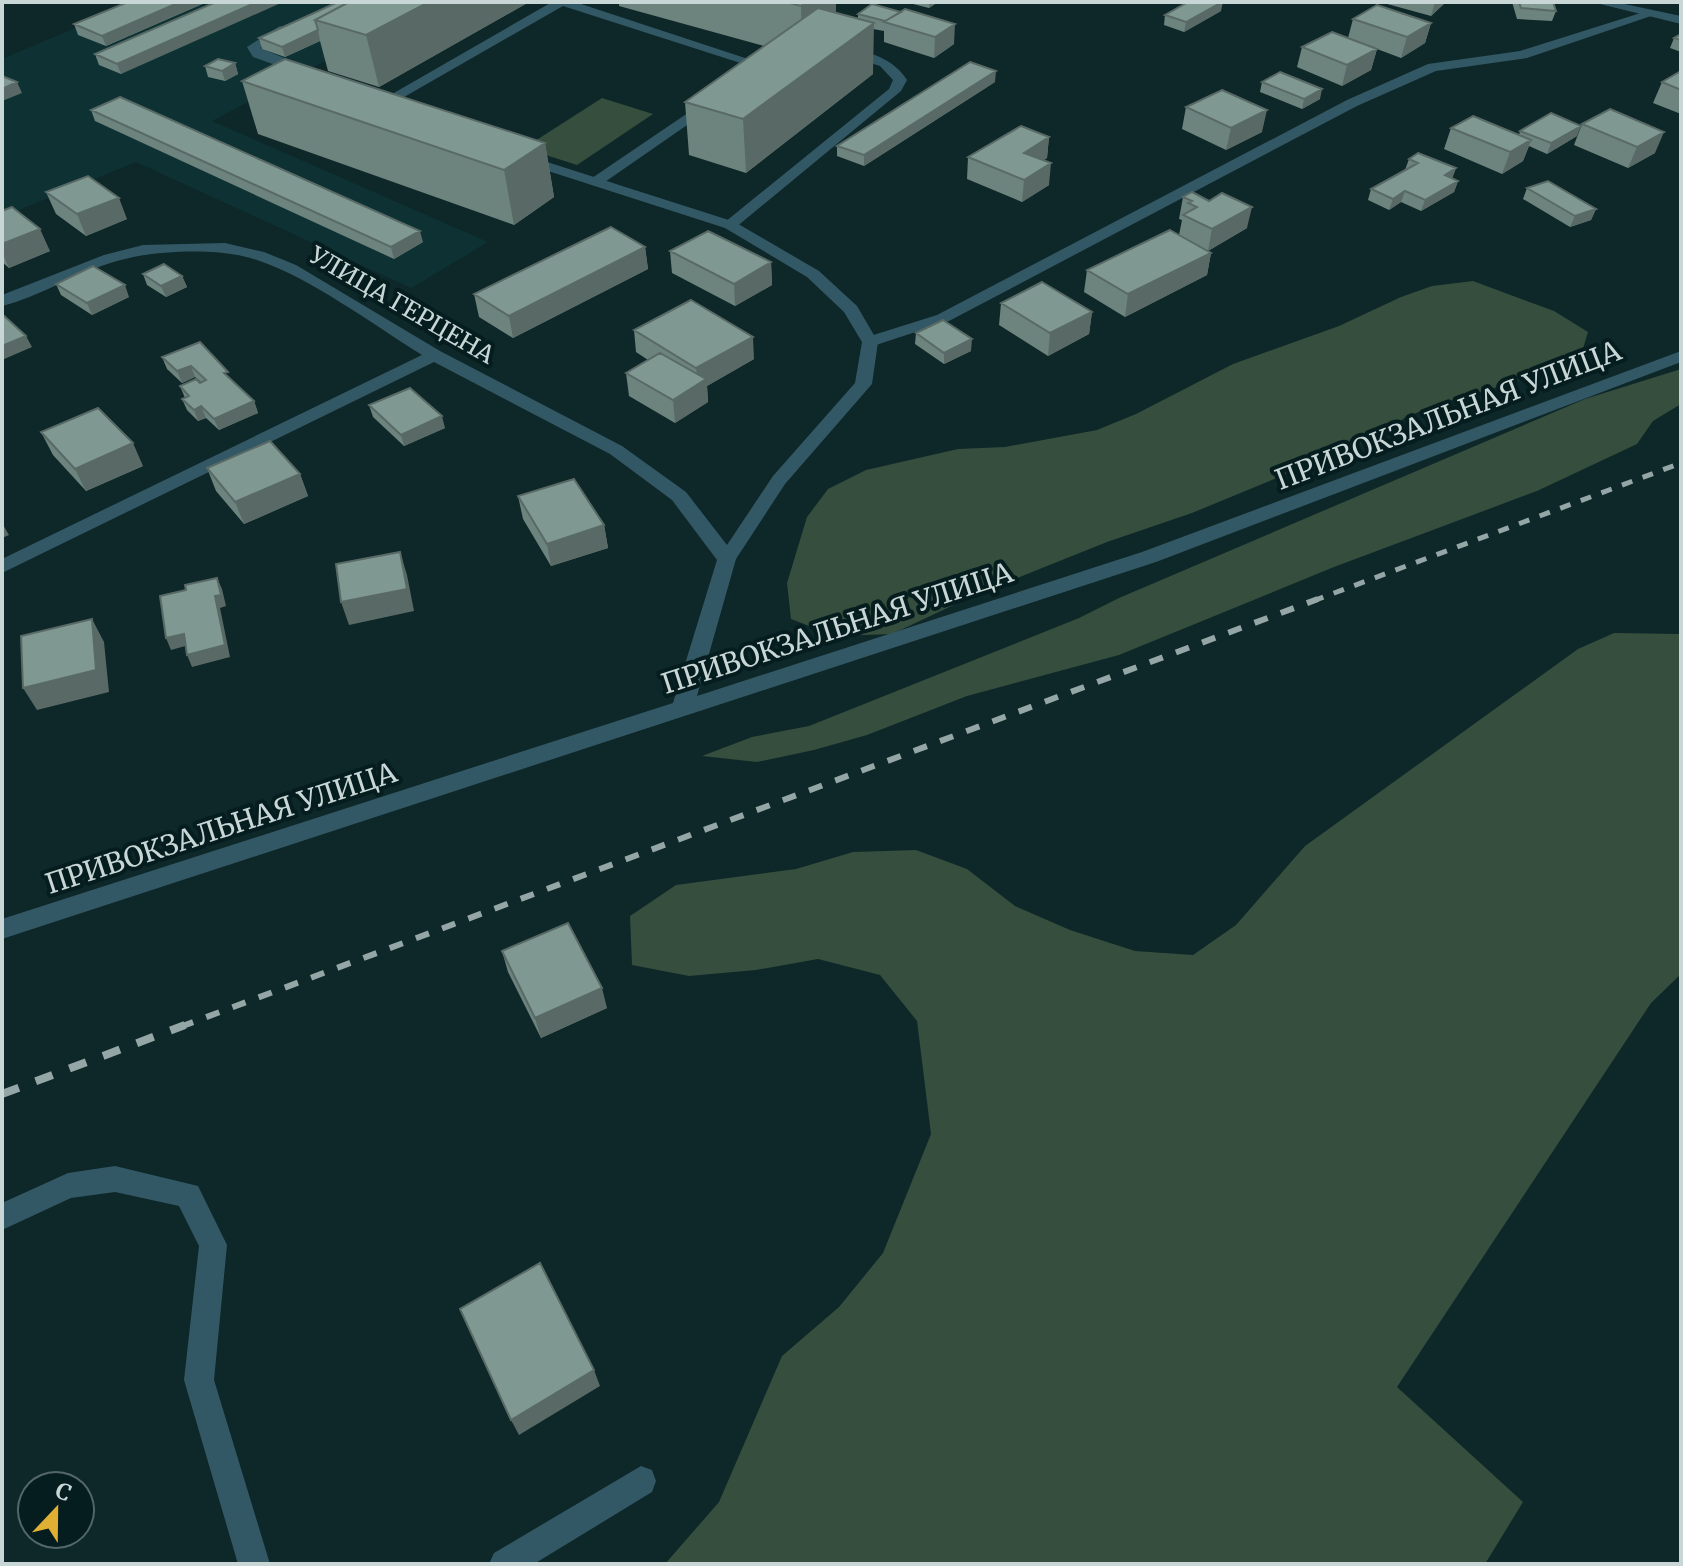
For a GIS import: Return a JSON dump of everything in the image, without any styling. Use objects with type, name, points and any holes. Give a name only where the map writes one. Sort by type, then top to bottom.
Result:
[{"type":"street","points":[[397,120],[361,109],[561,2],[765,67],[753,75]]},
{"type":"street","points":[[1598,2],[1681,20]]},
{"type":"street","points":[[870,342],[943,318],[1352,103],[1433,67],[1522,55],[1651,14]]},
{"type":"street","points":[[292,25],[253,47],[258,54],[296,68],[298,74],[287,86],[301,91]]},
{"type":"street","points":[[730,225],[894,91],[900,80],[896,71],[881,62],[842,50]]},
{"type":"street","points":[[597,181],[716,100]]},
{"type":"street","points":[[500,151],[730,225],[813,274],[851,309],[870,342],[863,384],[779,480],[727,559],[683,706]]},
{"type":"street","name":"УЛИЦА ГЕРЦЕНА","points":[[2,301],[109,258],[143,250],[225,248],[259,255],[290,268],[434,355],[616,450],[679,496],[727,559]]},
{"type":"street","points":[[2,567],[434,355]]},
{"type":"street","name":"ПРИВОКЗАЛЬНАЯ УЛИЦА","points":[[2,929],[1149,557],[1681,356]]},
{"type":"street","points":[[2,1217],[68,1186],[115,1179],[188,1195],[213,1245],[199,1380],[254,1564]]},
{"type":"street","points":[[505,1564],[641,1481]]},
{"type":"shaded area","points":[[137,2],[436,2],[212,121],[488,242],[411,288],[136,162],[2,217],[2,59]]},
{"type":"green space","points":[[602,98],[653,114],[577,165],[524,148]]},
{"type":"green space","points":[[1473,281],[1554,311],[1588,332],[1581,355],[1518,381],[1406,417],[1378,436],[1192,513],[1107,542],[977,594],[892,634],[835,636],[791,619],[787,583],[807,517],[828,489],[866,470],[958,449],[1005,447],[1097,430],[1136,414],[1233,364],[1339,326],[1401,297],[1432,286]]},
{"type":"green space","points":[[1681,369],[1681,404],[1653,421],[1637,444],[1537,491],[1334,567],[1119,655],[967,696],[867,735],[757,762],[702,756],[752,737],[809,726],[1079,618],[1119,598],[1585,399]]},
{"type":"green space","points":[[1614,633],[1681,634],[1681,974],[1651,1003],[1397,1387],[1523,1502],[1485,1564],[665,1564],[719,1502],[782,1356],[839,1307],[883,1253],[931,1134],[917,1021],[880,975],[818,959],[756,970],[689,976],[632,965],[630,916],[676,885],[796,869],[853,852],[916,850],[967,869],[1015,906],[1070,930],[1135,951],[1193,955],[1236,925],[1305,846],[1578,649]]},
{"type":"building","points":[[128,2],[180,2],[102,36],[74,24]]},
{"type":"building","points":[[216,2],[257,2],[117,64],[95,54]]},
{"type":"building","points":[[338,2],[349,2],[315,20],[318,30],[282,47],[259,38]]},
{"type":"building","points":[[349,2],[429,2],[366,35],[315,20]]},
{"type":"building","points":[[1188,2],[1222,2],[1186,22],[1165,15]]},
{"type":"building","points":[[1519,2],[1553,2],[1556,11],[1521,8]]},
{"type":"building","points":[[872,4],[901,12],[885,21],[858,14]]},
{"type":"building","points":[[1377,5],[1431,23],[1407,37],[1353,19]]},
{"type":"building","points":[[818,8],[874,23],[743,119],[685,102]]},
{"type":"building","points":[[905,9],[955,24],[935,37],[884,22]]},
{"type":"building","points":[[1332,32],[1377,49],[1347,65],[1302,47]]},
{"type":"building","points":[[218,59],[235,63],[222,71],[205,66]]},
{"type":"building","points":[[285,59],[545,143],[504,170],[242,81]]},
{"type":"building","points":[[970,62],[996,71],[864,155],[837,146]]},
{"type":"building","points":[[1681,71],[1681,90],[1662,82]]},
{"type":"building","points":[[1280,72],[1322,89],[1304,99],[1262,82]]},
{"type":"building","points":[[2,76],[17,82],[2,89]]},
{"type":"building","points":[[1222,90],[1267,110],[1231,128],[1186,107]]},
{"type":"building","points":[[120,97],[420,231],[391,247],[91,110]]},
{"type":"building","points":[[1610,109],[1664,132],[1637,147],[1582,124]]},
{"type":"building","points":[[1551,113],[1581,126],[1551,143],[1520,131]]},
{"type":"building","points":[[1473,116],[1531,140],[1510,152],[1451,128]]},
{"type":"building","points":[[1021,126],[1049,137],[1024,153],[1051,163],[1024,180],[968,157]]},
{"type":"building","points":[[1418,153],[1456,168],[1445,175],[1458,181],[1425,200],[1405,191],[1393,199],[1371,189],[1418,163],[1409,159]]},
{"type":"building","points":[[88,176],[119,198],[77,214],[46,192]]},
{"type":"building","points":[[1548,181],[1596,209],[1575,216],[1527,188]]},
{"type":"building","points":[[1192,192],[1209,201],[1222,193],[1252,207],[1212,229],[1183,215],[1197,207],[1183,197]]},
{"type":"building","points":[[12,207],[40,229],[2,244],[2,211]]},
{"type":"building","points":[[611,227],[645,247],[509,316],[474,294]]},
{"type":"building","points":[[1170,230],[1211,253],[1128,294],[1087,270]]},
{"type":"building","points":[[708,231],[771,262],[734,284],[670,251]]},
{"type":"building","points":[[164,264],[182,276],[161,286],[143,274]]},
{"type":"building","points":[[93,266],[125,285],[87,303],[56,284]]},
{"type":"building","points":[[1042,282],[1092,312],[1050,333],[1001,303]]},
{"type":"building","points":[[691,300],[753,337],[696,368],[634,330]]},
{"type":"building","points":[[2,314],[26,336],[2,346]]},
{"type":"building","points":[[943,320],[972,339],[944,353],[916,333]]},
{"type":"building","points":[[200,342],[228,372],[224,373],[254,401],[214,419],[201,406],[194,410],[182,399],[189,396],[180,386],[196,379],[200,383],[206,380],[191,366],[177,371],[162,357]]},
{"type":"building","points":[[660,353],[706,379],[673,400],[626,373]]},
{"type":"building","points":[[410,388],[442,416],[401,435],[369,405]]},
{"type":"building","points":[[98,408],[133,443],[75,469],[41,432]]},
{"type":"building","points":[[270,441],[300,474],[235,502],[207,468]]},
{"type":"building","points":[[574,479],[604,525],[547,544],[518,496]]},
{"type":"building","points":[[400,552],[407,589],[341,602],[336,564]]},
{"type":"building","points":[[217,578],[221,595],[215,596],[225,645],[187,655],[184,634],[166,638],[160,596],[186,590],[185,585]]},
{"type":"building","points":[[92,619],[96,670],[23,688],[21,636]]},
{"type":"building","points":[[568,923],[602,988],[535,1018],[502,951]]},
{"type":"building","points":[[540,1263],[594,1370],[511,1420],[460,1309]]},
{"type":"railway","points":[[1313,601],[1681,463]]},
{"type":"railway","points":[[180,1027],[1318,599]]},
{"type":"railway","points":[[2,1094],[185,1025]]}]
